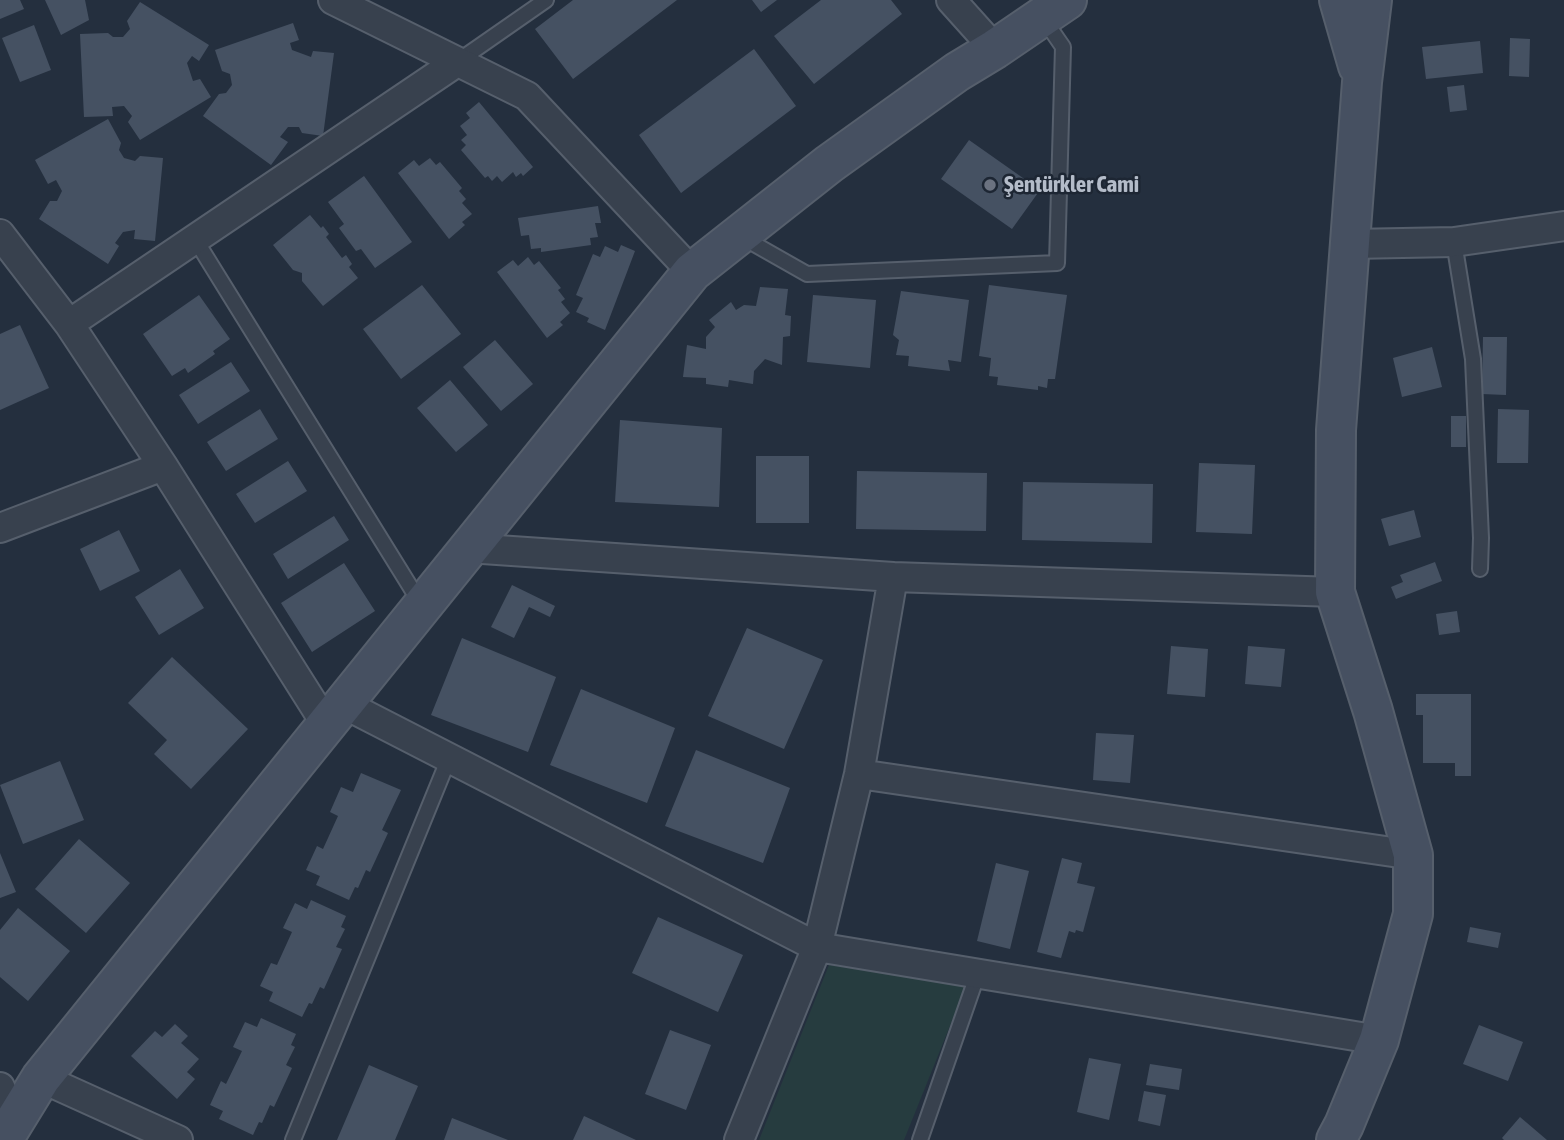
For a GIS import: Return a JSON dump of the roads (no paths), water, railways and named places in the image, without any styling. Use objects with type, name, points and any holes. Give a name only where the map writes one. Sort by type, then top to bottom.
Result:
[{"type":"street","points":[[333,0],[527,96],[692,272]]},
{"type":"street","points":[[951,0],[995,49]]},
{"type":"street","points":[[1339,0],[1362,82]]},
{"type":"street","points":[[1336,1140],[1345,1125],[1379,1040],[1413,914],[1412,855],[1373,711],[1335,592],[1336,430],[1362,82],[1372,0]]},
{"type":"street","points":[[1362,82],[1394,0]]},
{"type":"street","points":[[6,1116],[41,1078],[692,272],[829,164],[957,72],[1055,8]]},
{"type":"street","points":[[69,324],[457,61]]},
{"type":"street","points":[[1351,244],[1454,242],[1564,226]]},
{"type":"street","points":[[0,234],[69,324],[163,466],[334,713],[449,758],[817,947],[1379,1040]]},
{"type":"street","points":[[0,528],[163,466]]},
{"type":"street","points":[[468,548],[892,577],[1335,592]]},
{"type":"street","points":[[739,1140],[817,947],[859,774],[892,577]]},
{"type":"street","points":[[859,774],[1412,855]]},
{"type":"street","points":[[41,1078],[178,1140]]},
{"type":"lane","points":[[457,61],[546,0]]},
{"type":"lane","points":[[738,236],[807,274],[1057,262],[1063,47],[1055,8]]},
{"type":"lane","points":[[194,239],[422,605]]},
{"type":"lane","points":[[1454,242],[1473,359],[1480,569]]},
{"type":"lane","points":[[293,1140],[449,758]]},
{"type":"lane","points":[[920,1140],[978,973]]},
{"type":"place","name":"Şentürkler Cami","points":[[990,185]]}]
